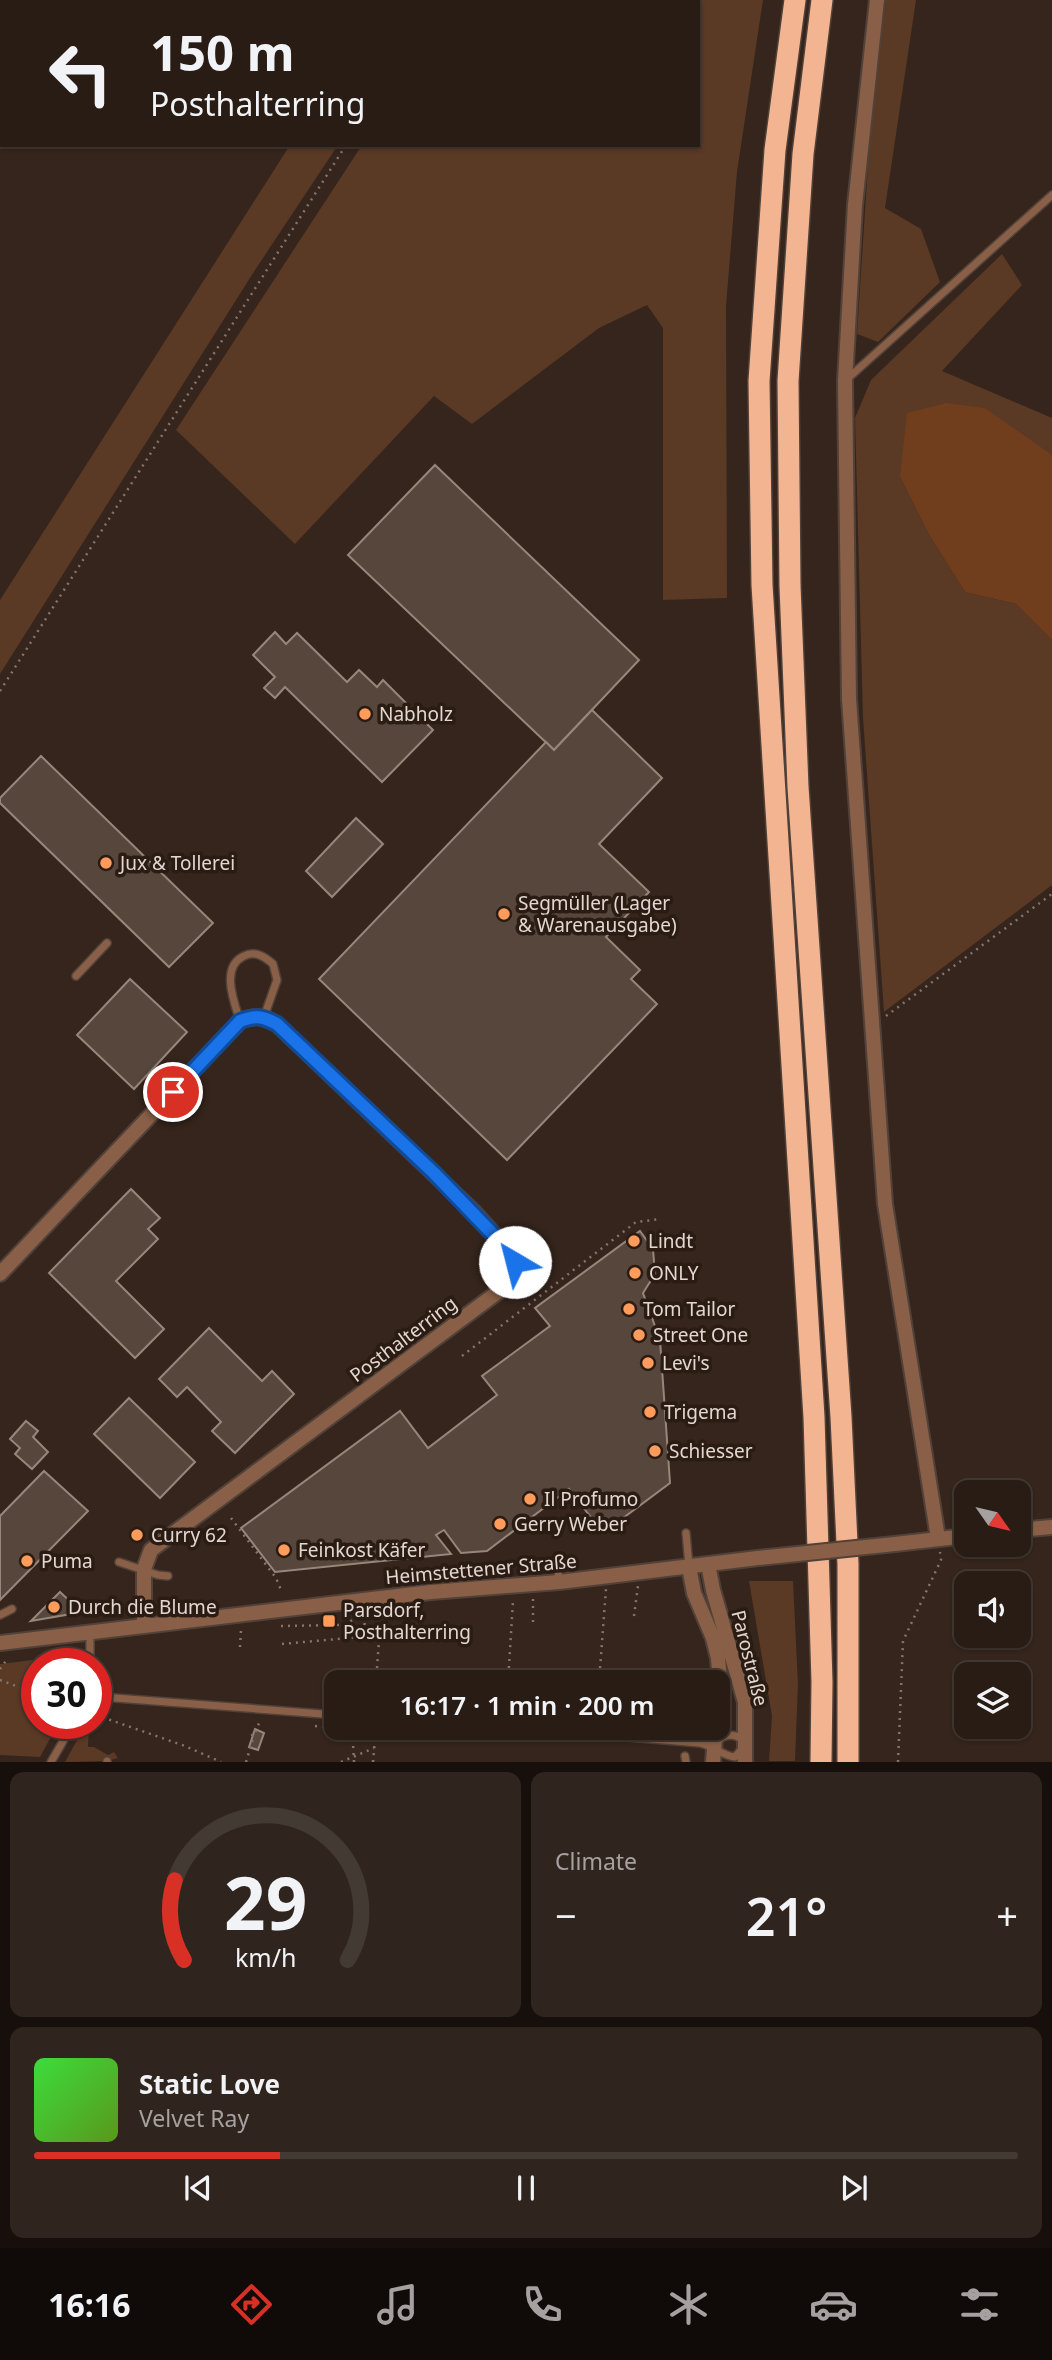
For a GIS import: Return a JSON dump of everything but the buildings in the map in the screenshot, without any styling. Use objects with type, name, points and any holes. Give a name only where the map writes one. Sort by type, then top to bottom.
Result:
[{"type":"highway","points":[[795,0],[775,150],[759,381],[763,598],[814,1417],[822,1682],[821,1762]]},
{"type":"highway","points":[[822,0],[803,154],[788,381],[790,586],[798,787],[823,1131],[848,1564],[848,1762]]},
{"type":"street","points":[[877,0],[855,205],[845,381],[849,699],[885,1203],[938,1538]]},
{"type":"street","points":[[0,1274],[240,1021],[254,1015],[264,1017]]},
{"type":"street","name":"Posthalterring","points":[[144,1569],[151,1550],[371,1380],[498,1292],[516,1274],[515,1262],[510,1252],[435,1174],[277,1024],[264,1017]]},
{"type":"street","points":[[1031,1529],[1052,1527]]},
{"type":"street","name":"Heimstettener Straße","points":[[0,1643],[431,1592],[559,1582],[954,1537]]},
{"type":"street","name":"Parostraße","points":[[708,1564],[713,1591],[745,1702],[745,1762]]},
{"type":"street","name":"Parostraße","points":[[689,1567],[694,1593],[713,1638],[719,1670]]},
{"type":"street","points":[[144,1569],[144,1625]]},
{"type":"street","points":[[710,1740],[707,1745],[713,1762]]},
{"type":"lane","points":[[845,381],[1052,195]]},
{"type":"lane","points":[[76,975],[107,943]]},
{"type":"lane","points":[[240,1021],[231,993],[230,971],[236,960],[247,954],[259,954],[273,964],[277,980],[264,1017]]},
{"type":"lane","points":[[686,1533],[689,1567]]},
{"type":"lane","points":[[557,1560],[559,1582]]},
{"type":"lane","points":[[119,1562],[168,1576]]},
{"type":"lane","points":[[0,1615],[12,1609]]},
{"type":"lane","points":[[89,1632],[90,1648]]},
{"type":"lane","points":[[112,1698],[324,1714]]},
{"type":"lane","points":[[666,1740],[707,1745],[735,1757],[746,1744],[739,1737],[731,1735],[707,1745]]},
{"type":"lane","points":[[51,1762],[64,1739]]},
{"type":"path","points":[[0,691],[345,147]]},
{"type":"path","points":[[872,1027],[1052,894]]},
{"type":"path","points":[[462,1356],[636,1222],[661,1219]]},
{"type":"path","points":[[231,1518],[276,1578],[281,1590]]},
{"type":"path","points":[[898,1762],[903,1641],[941,1560],[938,1538]]},
{"type":"path","points":[[634,1616],[638,1586]]},
{"type":"path","points":[[599,1670],[606,1589]]},
{"type":"path","points":[[533,1596],[533,1625]]},
{"type":"path","points":[[509,1670],[513,1598]]},
{"type":"path","points":[[377,1670],[381,1612]]},
{"type":"path","points":[[364,1634],[365,1616]]},
{"type":"path","points":[[240,1647],[241,1630]]},
{"type":"path","points":[[282,1644],[359,1637],[364,1634],[379,1635]]},
{"type":"path","points":[[0,1669],[9,1656]]},
{"type":"path","points":[[0,1680],[21,1688]]},
{"type":"path","points":[[112,1721],[185,1746],[221,1762]]},
{"type":"path","points":[[248,1762],[254,1737],[252,1735],[260,1721]]},
{"type":"path","points":[[354,1740],[354,1759]]},
{"type":"path","points":[[373,1762],[375,1740]]},
{"type":"path","points":[[341,1762],[354,1759],[374,1748]]},
{"type":"shaded area","points":[[700,0],[763,0],[737,172],[726,306],[727,598],[663,600],[663,328],[647,305],[599,328],[472,424],[434,396],[295,544],[176,430],[361,147],[700,147]]},
{"type":"shaded area","points":[[886,0],[916,0],[885,208],[921,229],[940,282],[878,342],[857,334],[872,103]]},
{"type":"shaded area","points":[[289,147],[337,147],[257,267],[0,674],[0,600]]},
{"type":"shaded area","points":[[1002,254],[1022,285],[942,371],[1052,418],[1052,455],[1049,453],[900,477],[929,535],[965,592],[1016,604],[1052,640],[1052,885],[884,1012],[863,718],[855,418],[871,380]]},
{"type":"shaded area","points":[[946,403],[985,408],[1052,455],[1052,640],[1016,604],[965,592],[929,535],[900,477],[907,413]]},
{"type":"shaded area","points":[[749,1581],[793,1581],[798,1684],[795,1761],[769,1761],[772,1716]]},
{"type":"shaded area","points":[[21,1661],[21,1739],[50,1739],[40,1757],[0,1755],[0,1664]]},
{"type":"shaded area","points":[[78,1739],[88,1739],[88,1747],[94,1747],[108,1755],[114,1752],[118,1758],[107,1761],[65,1762]]},
{"type":"place","name":"Nabholz","points":[[365,714]]},
{"type":"place","name":"Jux & Tollerei","points":[[106,863]]},
{"type":"place","name":"Segmüller (Lager & Warenausgabe)","points":[[504,914]]},
{"type":"place","name":"Lindt","points":[[634,1241]]},
{"type":"place","name":"ONLY","points":[[635,1273]]},
{"type":"place","name":"Tom Tailor","points":[[629,1309]]},
{"type":"place","name":"Street One","points":[[639,1335]]},
{"type":"place","name":"Levi's","points":[[648,1363]]},
{"type":"place","name":"Trigema","points":[[650,1412]]},
{"type":"place","name":"Schiesser","points":[[655,1451]]},
{"type":"place","name":"Il Profumo","points":[[530,1499]]},
{"type":"place","name":"Gerry Weber","points":[[500,1524]]},
{"type":"place","name":"Curry 62","points":[[137,1535]]},
{"type":"place","name":"Feinkost Käfer","points":[[284,1550]]},
{"type":"place","name":"Puma","points":[[27,1561]]},
{"type":"place","name":"Durch die Blume","points":[[54,1607]]},
{"type":"place","name":"Parsdorf, Posthalterring","points":[[329,1621]]},
{"type":"route","points":[[173,1092],[240,1021],[254,1015],[264,1017],[277,1024],[474,1212],[510,1252],[515,1262]]}]
